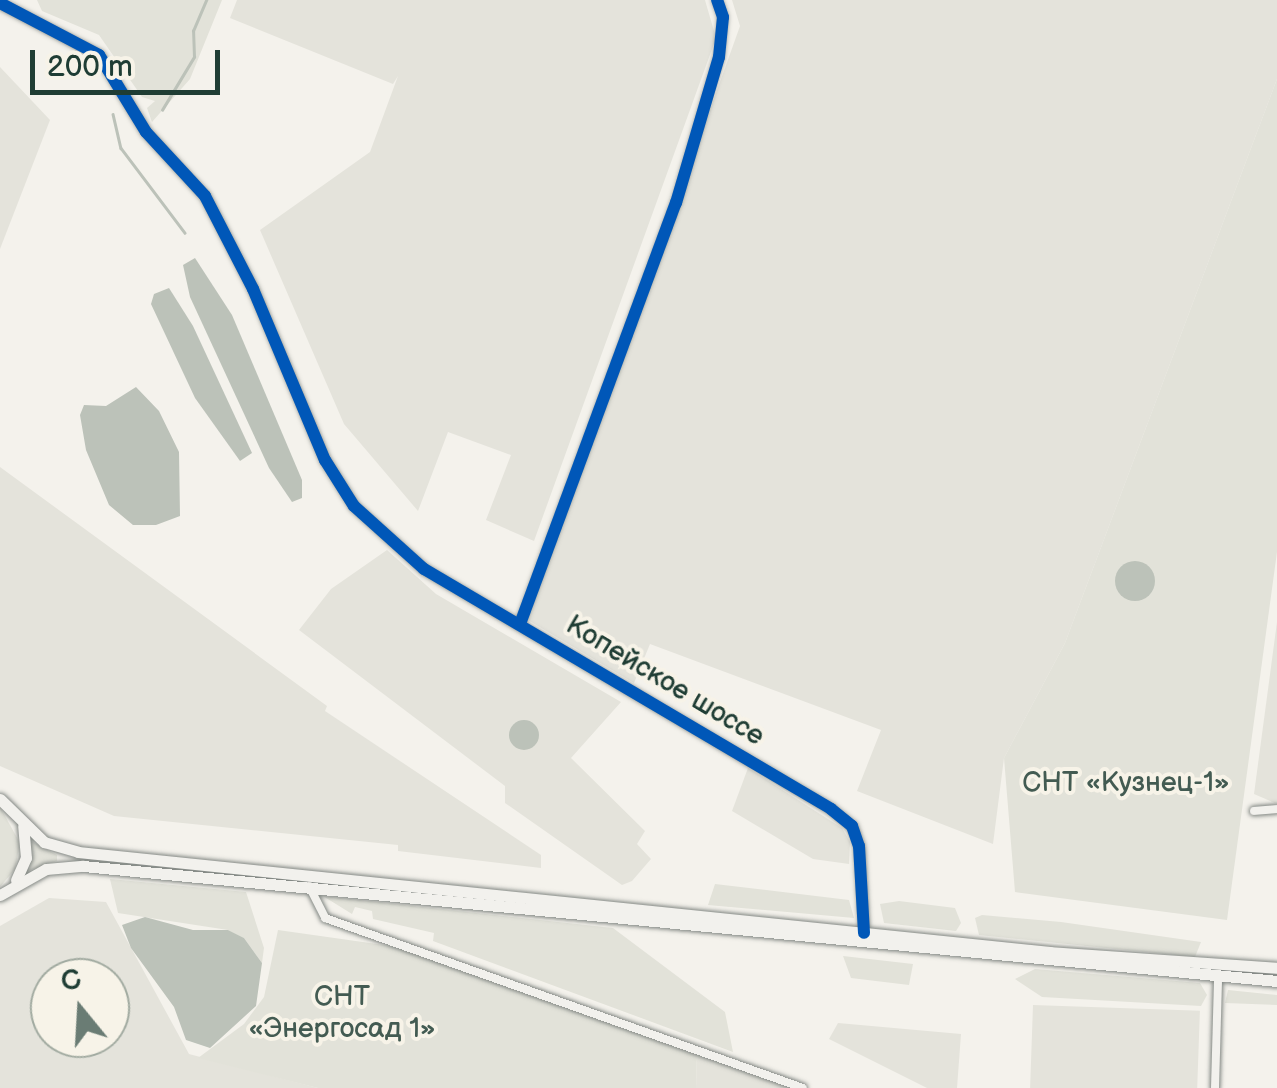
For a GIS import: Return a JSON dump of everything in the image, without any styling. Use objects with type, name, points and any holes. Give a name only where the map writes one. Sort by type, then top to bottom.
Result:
[{"type":"main road","points":[[0,799],[22,824],[52,847],[78,852],[864,939]]},
{"type":"main road","points":[[5,891],[26,858],[22,824]]},
{"type":"main road","points":[[5,891],[46,869],[72,866],[1219,971],[1277,981]]},
{"type":"main road","points":[[1219,971],[1277,968]]},
{"type":"street","points":[[520,624],[676,203],[719,58],[723,16],[717,0]]},
{"type":"street","name":"Копейское шоссе","points":[[0,2],[84,42],[114,73],[164,152],[222,227],[324,460],[354,506],[424,568],[852,826],[863,876],[864,939]]},
{"type":"street","points":[[1254,811],[1277,808]]},
{"type":"street","points":[[308,886],[325,918],[804,1088]]},
{"type":"street","points":[[1215,1088],[1219,971]]},
{"type":"shaded area","points":[[237,0],[705,0],[716,38],[534,541],[486,520],[511,455],[448,432],[418,511],[344,424],[260,230],[370,152],[398,76],[393,84],[230,18]]},
{"type":"shaded area","points":[[732,0],[1277,0],[1277,79],[1065,643],[1004,758],[993,844],[857,791],[881,730],[650,644],[634,683],[528,620],[740,26]]},
{"type":"shaded area","points":[[0,67],[50,120],[0,249]]},
{"type":"shaded area","points":[[195,258],[232,315],[302,480],[302,498],[292,502],[269,468],[190,297],[183,265]]},
{"type":"shaded area","points":[[169,288],[193,326],[252,453],[240,461],[195,398],[151,304],[154,294]]},
{"type":"shaded area","points":[[136,387],[159,411],[179,452],[180,516],[156,525],[133,525],[109,505],[86,450],[80,415],[84,405],[106,406]]},
{"type":"shaded area","points":[[0,467],[327,706],[325,711],[541,855],[541,868],[398,851],[398,845],[114,816],[0,766]]},
{"type":"shaded area","points":[[387,550],[436,594],[621,702],[571,758],[645,831],[637,844],[651,859],[632,881],[622,885],[505,803],[505,786],[299,630],[331,589]]},
{"type":"shaded area","points":[[1135,561],[1149,567],[1155,581],[1149,595],[1135,601],[1121,595],[1115,581],[1121,567]]},
{"type":"shaded area","points":[[1277,622],[1277,804],[1254,794]]},
{"type":"shaded area","points":[[524,720],[535,724],[539,735],[535,746],[524,750],[513,746],[509,735],[513,724]]},
{"type":"shaded area","points":[[748,768],[842,828],[850,842],[849,864],[813,859],[732,811]]},
{"type":"shaded area","points":[[49,898],[106,902],[189,1054],[318,1088],[0,1088],[0,926]]},
{"type":"shaded area","points":[[145,917],[193,930],[228,930],[244,938],[262,963],[256,1006],[210,1048],[186,1040],[174,1007],[131,948],[122,925]]},
{"type":"shaded area","points":[[1033,1005],[1200,1011],[1197,1088],[1030,1088]]},
{"type":"shaded area","points":[[838,1023],[961,1034],[957,1088],[927,1088],[829,1039]]},
{"type":"shaded area","points":[[697,1052],[795,1088],[696,1088]]},
{"type":"green space","points":[[37,0],[222,0],[190,79],[152,122],[147,108],[155,101],[142,97],[99,35],[42,11]]},
{"type":"green space","name":"СНТ «Кузнец-1»","points":[[1277,79],[1277,552],[1227,920],[1015,892],[1004,758],[1065,643]]},
{"type":"green space","points":[[0,807],[20,843],[15,869],[0,887]]},
{"type":"green space","points":[[29,840],[57,855],[57,861],[25,872]]},
{"type":"green space","points":[[110,879],[246,892],[264,948],[262,963],[244,938],[228,930],[118,913]]},
{"type":"green space","points":[[715,884],[849,900],[854,918],[708,905]]},
{"type":"green space","points":[[323,896],[613,928],[725,1012],[733,1052],[433,941],[434,933],[373,919],[372,911],[355,907],[352,914]]},
{"type":"green space","points":[[899,901],[955,908],[961,923],[956,931],[884,923],[880,904]]},
{"type":"green space","points":[[982,915],[1201,942],[1195,957],[979,935],[975,918]]},
{"type":"green space","name":"СНТ «Энергосад 1»","points":[[278,930],[412,949],[697,1053],[696,1088],[318,1088],[198,1058],[244,1024],[264,997]]},
{"type":"green space","points":[[843,956],[913,964],[909,985],[851,978]]},
{"type":"green space","points":[[1035,969],[1200,983],[1207,995],[1201,1006],[1042,997],[1015,979]]},
{"type":"green space","points":[[1228,990],[1277,995],[1277,1005],[1225,1003]]},
{"type":"waterway","points":[[162,110],[194,57],[193,31],[206,0]]},
{"type":"waterway","points":[[113,114],[121,148],[185,233]]},
{"type":"cycle path","points":[[520,624],[676,203],[719,57],[723,17],[717,0]]},
{"type":"cycle path","points":[[0,3],[99,55],[146,132],[205,196],[253,289],[325,460],[354,506],[424,569],[831,809],[852,826],[859,846],[864,933]]}]
